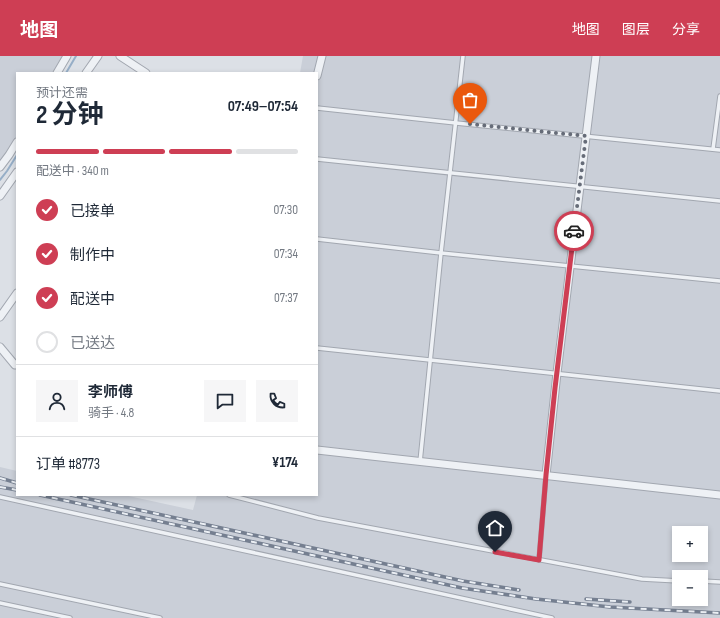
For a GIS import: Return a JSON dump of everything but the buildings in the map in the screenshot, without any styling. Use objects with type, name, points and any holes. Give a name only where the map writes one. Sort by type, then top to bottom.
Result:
[{"type":"street","points":[[58,72],[67,56]]},
{"type":"street","points":[[87,72],[98,56]]},
{"type":"street","points":[[120,56],[144,72]]},
{"type":"street","points":[[318,72],[322,56]]},
{"type":"street","points":[[546,475],[596,56]]},
{"type":"street","points":[[0,167],[16,144]]},
{"type":"street","points":[[0,196],[16,173]]},
{"type":"street","points":[[0,317],[16,294]]},
{"type":"street","points":[[0,347],[16,364]]},
{"type":"street","points":[[318,450],[720,495]]},
{"type":"lane","points":[[420,462],[463,56]]},
{"type":"lane","points":[[714,149],[720,96]]},
{"type":"lane","points":[[318,108],[720,150]]},
{"type":"lane","points":[[318,159],[720,201]]},
{"type":"lane","points":[[318,239],[720,281]]},
{"type":"lane","points":[[318,348],[720,391]]},
{"type":"lane","points":[[539,560],[546,475]]},
{"type":"lane","points":[[233,496],[318,518],[642,579],[672,581]]},
{"type":"lane","points":[[0,497],[552,618]]},
{"type":"lane","points":[[708,582],[720,582]]},
{"type":"lane","points":[[0,584],[160,618]]},
{"type":"lane","points":[[0,602],[70,618]]},
{"type":"shaded area","points":[[0,56],[67,56],[58,72],[16,72],[16,143],[0,167]]},
{"type":"shaded area","points":[[303,56],[720,56],[720,618],[0,618],[0,467],[16,471],[16,496],[129,496],[193,510],[197,496],[318,496],[318,72],[300,72]]},
{"type":"waterway","points":[[67,72],[76,56]]},
{"type":"waterway","points":[[0,180],[16,157]]},
{"type":"railway","points":[[0,478],[16,483]]},
{"type":"railway","points":[[0,487],[16,490]]},
{"type":"railway","points":[[45,496],[462,588],[536,599],[610,607],[720,613]]},
{"type":"railway","points":[[76,496],[463,581],[519,590]]},
{"type":"railway","points":[[586,599],[630,602]]},
{"type":"way so far","points":[[470,124],[586,136],[574,231]]},
{"type":"route","points":[[495,552],[539,560],[555,388],[574,231]]}]
